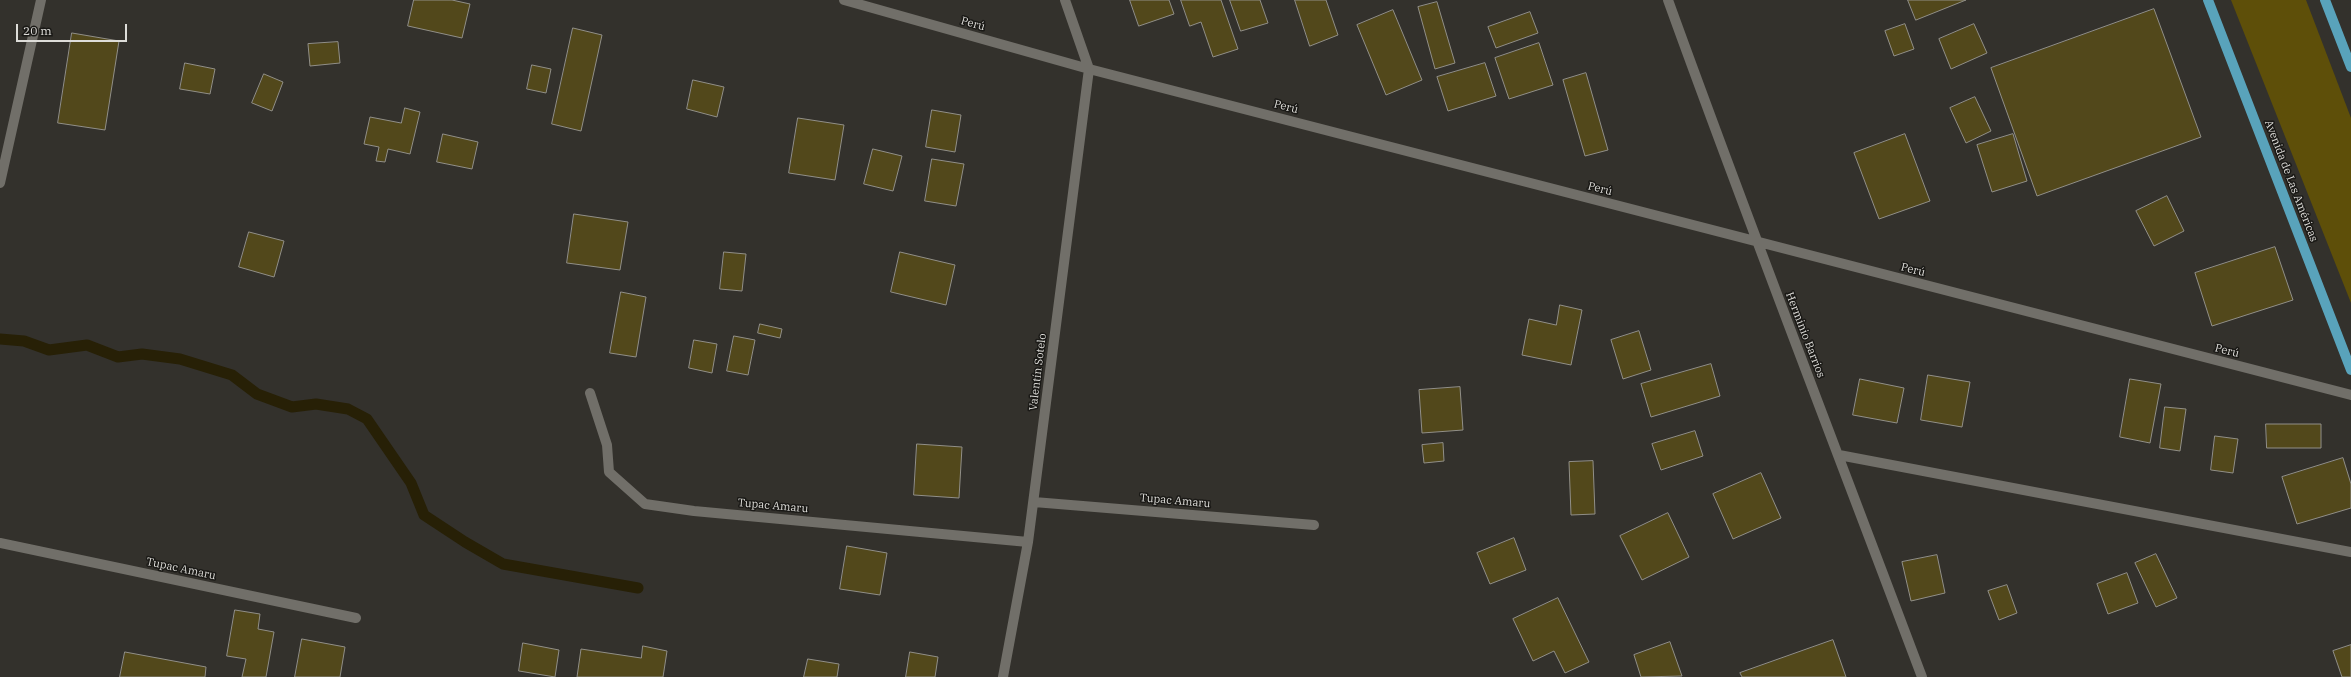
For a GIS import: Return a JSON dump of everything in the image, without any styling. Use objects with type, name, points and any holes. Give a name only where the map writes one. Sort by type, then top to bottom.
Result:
[{"type":"main road","name":"Avenida de Las Américas","points":[[2208,0],[2351,370]]},
{"type":"main road","points":[[2325,0],[2351,67]]},
{"type":"street","points":[[0,183],[41,0]]},
{"type":"street","name":"Perú","points":[[844,0],[1090,69],[2351,395]]},
{"type":"street","points":[[1065,0],[1090,69]]},
{"type":"street","name":"Herminio Barrios","points":[[1668,0],[1756,242],[1839,455],[1922,677]]},
{"type":"street","name":"Valentín Sotelo","points":[[1003,677],[1034,502],[1090,69]]},
{"type":"street","name":"Tupac Amaru","points":[[590,393],[607,445],[609,472],[645,504],[694,511],[1028,542]]},
{"type":"street","points":[[1839,455],[2351,552]]},
{"type":"street","name":"Tupac Amaru","points":[[1034,502],[1314,525]]},
{"type":"street","name":"Tupac Amaru","points":[[0,543],[356,618]]},
{"type":"shaded area","points":[[2231,0],[2306,0],[2351,118],[2351,303]]},
{"type":"building","points":[[414,0],[452,0],[470,4],[462,38],[408,26]]},
{"type":"building","points":[[1130,0],[1169,0],[1174,14],[1139,26]]},
{"type":"building","points":[[1181,0],[1221,0],[1238,49],[1213,57],[1201,22],[1190,26]]},
{"type":"building","points":[[1230,0],[1260,0],[1268,23],[1241,31]]},
{"type":"building","points":[[1295,0],[1326,0],[1338,35],[1310,46]]},
{"type":"building","points":[[1908,0],[1966,0],[1916,20]]},
{"type":"building","points":[[1437,2],[1455,63],[1435,69],[1418,7]]},
{"type":"building","points":[[2154,9],[2201,137],[2037,196],[1991,68]]},
{"type":"building","points":[[1393,10],[1422,80],[1386,95],[1357,25]]},
{"type":"building","points":[[1530,12],[1538,33],[1496,48],[1488,27]]},
{"type":"building","points":[[1905,24],[1914,49],[1894,56],[1885,31]]},
{"type":"building","points":[[1974,24],[1987,53],[1951,69],[1939,39]]},
{"type":"building","points":[[573,28],[602,35],[581,131],[552,124]]},
{"type":"building","points":[[72,33],[119,41],[105,130],[58,123]]},
{"type":"building","points":[[338,42],[340,63],[310,66],[308,44]]},
{"type":"building","points":[[1539,43],[1553,85],[1509,99],[1495,58]]},
{"type":"building","points":[[185,63],[215,69],[210,94],[180,89]]},
{"type":"building","points":[[1485,63],[1496,96],[1448,111],[1437,77]]},
{"type":"building","points":[[532,65],[551,69],[546,93],[527,89]]},
{"type":"building","points":[[1586,73],[1608,150],[1585,156],[1563,80]]},
{"type":"building","points":[[264,74],[283,82],[272,111],[252,103]]},
{"type":"building","points":[[693,80],[724,87],[717,117],[687,109]]},
{"type":"building","points":[[1975,97],[1991,131],[1966,143],[1950,108]]},
{"type":"building","points":[[405,108],[420,112],[410,154],[388,149],[385,162],[376,161],[379,147],[364,144],[370,117],[401,123]]},
{"type":"building","points":[[932,110],[961,115],[955,152],[926,147]]},
{"type":"building","points":[[798,118],[844,125],[835,180],[789,173]]},
{"type":"building","points":[[443,134],[478,142],[472,169],[437,162]]},
{"type":"building","points":[[1905,134],[1930,201],[1879,219],[1854,153]]},
{"type":"building","points":[[2013,134],[2027,181],[1992,192],[1977,145]]},
{"type":"building","points":[[873,149],[902,156],[893,191],[864,184]]},
{"type":"building","points":[[932,159],[964,164],[956,206],[925,201]]},
{"type":"building","points":[[2167,196],[2184,231],[2154,246],[2136,211]]},
{"type":"building","points":[[574,214],[628,222],[620,270],[567,263]]},
{"type":"building","points":[[249,232],[284,241],[274,277],[239,267]]},
{"type":"building","points":[[2275,247],[2293,300],[2212,326],[2195,273]]},
{"type":"building","points":[[724,252],[746,254],[742,291],[720,289]]},
{"type":"building","points":[[900,252],[955,265],[946,305],[891,292]]},
{"type":"building","points":[[621,292],[646,297],[636,357],[610,353]]},
{"type":"building","points":[[1560,305],[1582,310],[1571,365],[1522,355],[1529,319],[1556,325]]},
{"type":"building","points":[[760,324],[782,329],[780,338],[758,333]]},
{"type":"building","points":[[1639,331],[1651,370],[1623,379],[1611,340]]},
{"type":"building","points":[[734,336],[755,340],[748,375],[727,371]]},
{"type":"building","points":[[694,340],[717,344],[712,373],[689,368]]},
{"type":"building","points":[[1711,364],[1720,396],[1651,417],[1641,384]]},
{"type":"building","points":[[1928,375],[1970,382],[1962,427],[1921,420]]},
{"type":"building","points":[[1860,379],[1904,388],[1897,423],[1853,415]]},
{"type":"building","points":[[2130,379],[2161,384],[2150,443],[2120,437]]},
{"type":"building","points":[[1460,387],[1463,430],[1422,433],[1419,390]]},
{"type":"building","points":[[2165,407],[2186,409],[2180,451],[2160,448]]},
{"type":"building","points":[[2266,424],[2321,424],[2321,448],[2267,448]]},
{"type":"building","points":[[1695,431],[1703,456],[1661,470],[1652,444]]},
{"type":"building","points":[[2215,436],[2238,439],[2233,473],[2211,470]]},
{"type":"building","points":[[1443,443],[1444,461],[1424,463],[1422,445]]},
{"type":"building","points":[[917,444],[962,447],[959,498],[914,495]]},
{"type":"building","points":[[2343,458],[2351,484],[2351,508],[2297,524],[2282,477]]},
{"type":"building","points":[[1593,461],[1595,514],[1571,515],[1569,462]]},
{"type":"building","points":[[1761,473],[1781,518],[1733,539],[1713,494]]},
{"type":"building","points":[[1668,513],[1689,557],[1642,580],[1620,536]]},
{"type":"building","points":[[1514,538],[1526,570],[1490,584],[1477,553]]},
{"type":"building","points":[[847,546],[887,553],[880,595],[840,589]]},
{"type":"building","points":[[2156,554],[2177,598],[2156,607],[2135,563]]},
{"type":"building","points":[[1937,555],[1945,593],[1911,601],[1902,562]]},
{"type":"building","points":[[2127,573],[2138,603],[2108,614],[2097,584]]},
{"type":"building","points":[[2007,585],[2017,613],[1999,620],[1988,591]]},
{"type":"building","points":[[1558,598],[1589,662],[1565,673],[1554,651],[1533,661],[1513,619]]},
{"type":"building","points":[[235,610],[260,614],[258,629],[274,632],[266,677],[242,677],[246,659],[227,656]]},
{"type":"building","points":[[302,639],[345,647],[340,677],[295,677]]},
{"type":"building","points":[[1833,640],[1846,677],[1742,677],[1740,673]]},
{"type":"building","points":[[1670,642],[1682,676],[1641,677],[1634,655]]},
{"type":"building","points":[[523,643],[559,650],[555,677],[519,671]]},
{"type":"building","points":[[2351,645],[2351,677],[2342,677],[2333,651]]},
{"type":"building","points":[[643,646],[667,651],[663,677],[577,677],[581,649],[641,658]]},
{"type":"building","points":[[125,652],[206,667],[205,677],[120,677]]},
{"type":"building","points":[[910,652],[938,657],[935,677],[906,677]]},
{"type":"building","points":[[808,659],[839,664],[837,677],[804,677]]},
{"type":"waterway","points":[[0,339],[24,341],[49,350],[87,345],[118,357],[142,354],[180,359],[232,375],[257,394],[292,407],[316,404],[348,409],[367,419],[411,483],[424,515],[465,542],[503,564],[638,588]]}]
